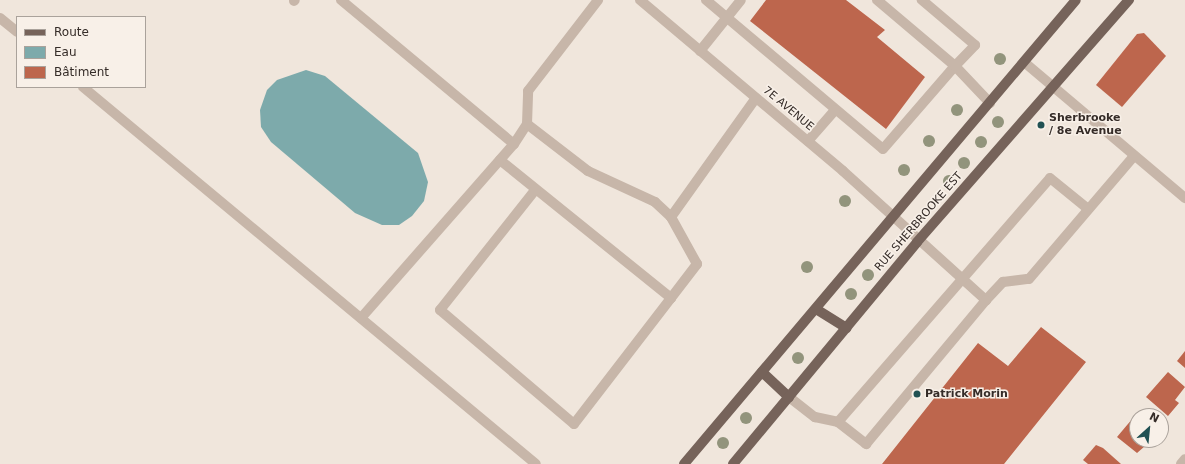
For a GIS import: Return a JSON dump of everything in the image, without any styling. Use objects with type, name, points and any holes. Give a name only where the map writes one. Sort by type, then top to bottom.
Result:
[{"type":"main road","name":"RUE SHERBROOKE EST","points":[[684,464],[1076,0]]},
{"type":"main road","name":"RUE SHERBROOKE EST","points":[[733,464],[917,242],[1128,0]]},
{"type":"main road","points":[[816,309],[846,328]]},
{"type":"main road","points":[[762,372],[789,397]]},
{"type":"street","points":[[341,0],[514,144]]},
{"type":"street","points":[[360,318],[514,144],[527,124],[528,91],[598,0]]},
{"type":"street","name":"7E AVENUE","points":[[640,0],[808,142],[917,242],[986,300]]},
{"type":"street","points":[[706,0],[883,149],[975,45],[922,0]]},
{"type":"street","points":[[700,51],[741,0]]},
{"type":"street","points":[[876,0],[955,66],[990,103]]},
{"type":"street","points":[[0,18],[16,31]]},
{"type":"street","points":[[1024,62],[1052,88],[1185,198]]},
{"type":"street","points":[[84,88],[536,464]]},
{"type":"street","points":[[671,217],[756,98]]},
{"type":"street","points":[[808,142],[835,110]]},
{"type":"street","points":[[527,124],[588,171],[655,202],[671,217],[697,264],[574,424],[440,310],[536,189]]},
{"type":"street","points":[[789,397],[814,417],[838,422],[866,444],[986,300],[1003,282],[1029,279],[1134,156]]},
{"type":"street","points":[[500,160],[671,298]]},
{"type":"street","points":[[838,422],[960,279],[1050,178],[1088,209]]},
{"type":"street","points":[[1181,464],[1185,459]]},
{"type":"water","points":[[306,70],[325,76],[418,153],[428,182],[424,201],[412,216],[399,225],[382,225],[355,213],[271,142],[261,127],[260,110],[267,90],[277,80]]},
{"type":"building","points":[[766,0],[846,0],[885,30],[877,37],[925,77],[886,129],[750,21]]},
{"type":"building","points":[[1144,33],[1166,56],[1122,107],[1096,85],[1137,34]]},
{"type":"building","points":[[1041,327],[1086,362],[1004,464],[882,464],[978,343],[1008,366]]},
{"type":"building","points":[[1185,351],[1185,368],[1177,361]]},
{"type":"building","points":[[1168,372],[1185,387],[1175,400],[1179,403],[1169,415],[1169,408],[1159,408],[1146,397]]},
{"type":"building","points":[[1129,423],[1129,447],[1117,437]]},
{"type":"building","points":[[1096,445],[1103,448],[1121,464],[1088,464],[1083,460]]},
{"type":"building","points":[[1131,448],[1143,448],[1137,453]]},
{"type":"place","name":"Sherbrooke / 8e Avenue","points":[[1041,125]]},
{"type":"place","name":"Patrick Morin","points":[[917,394]]}]
